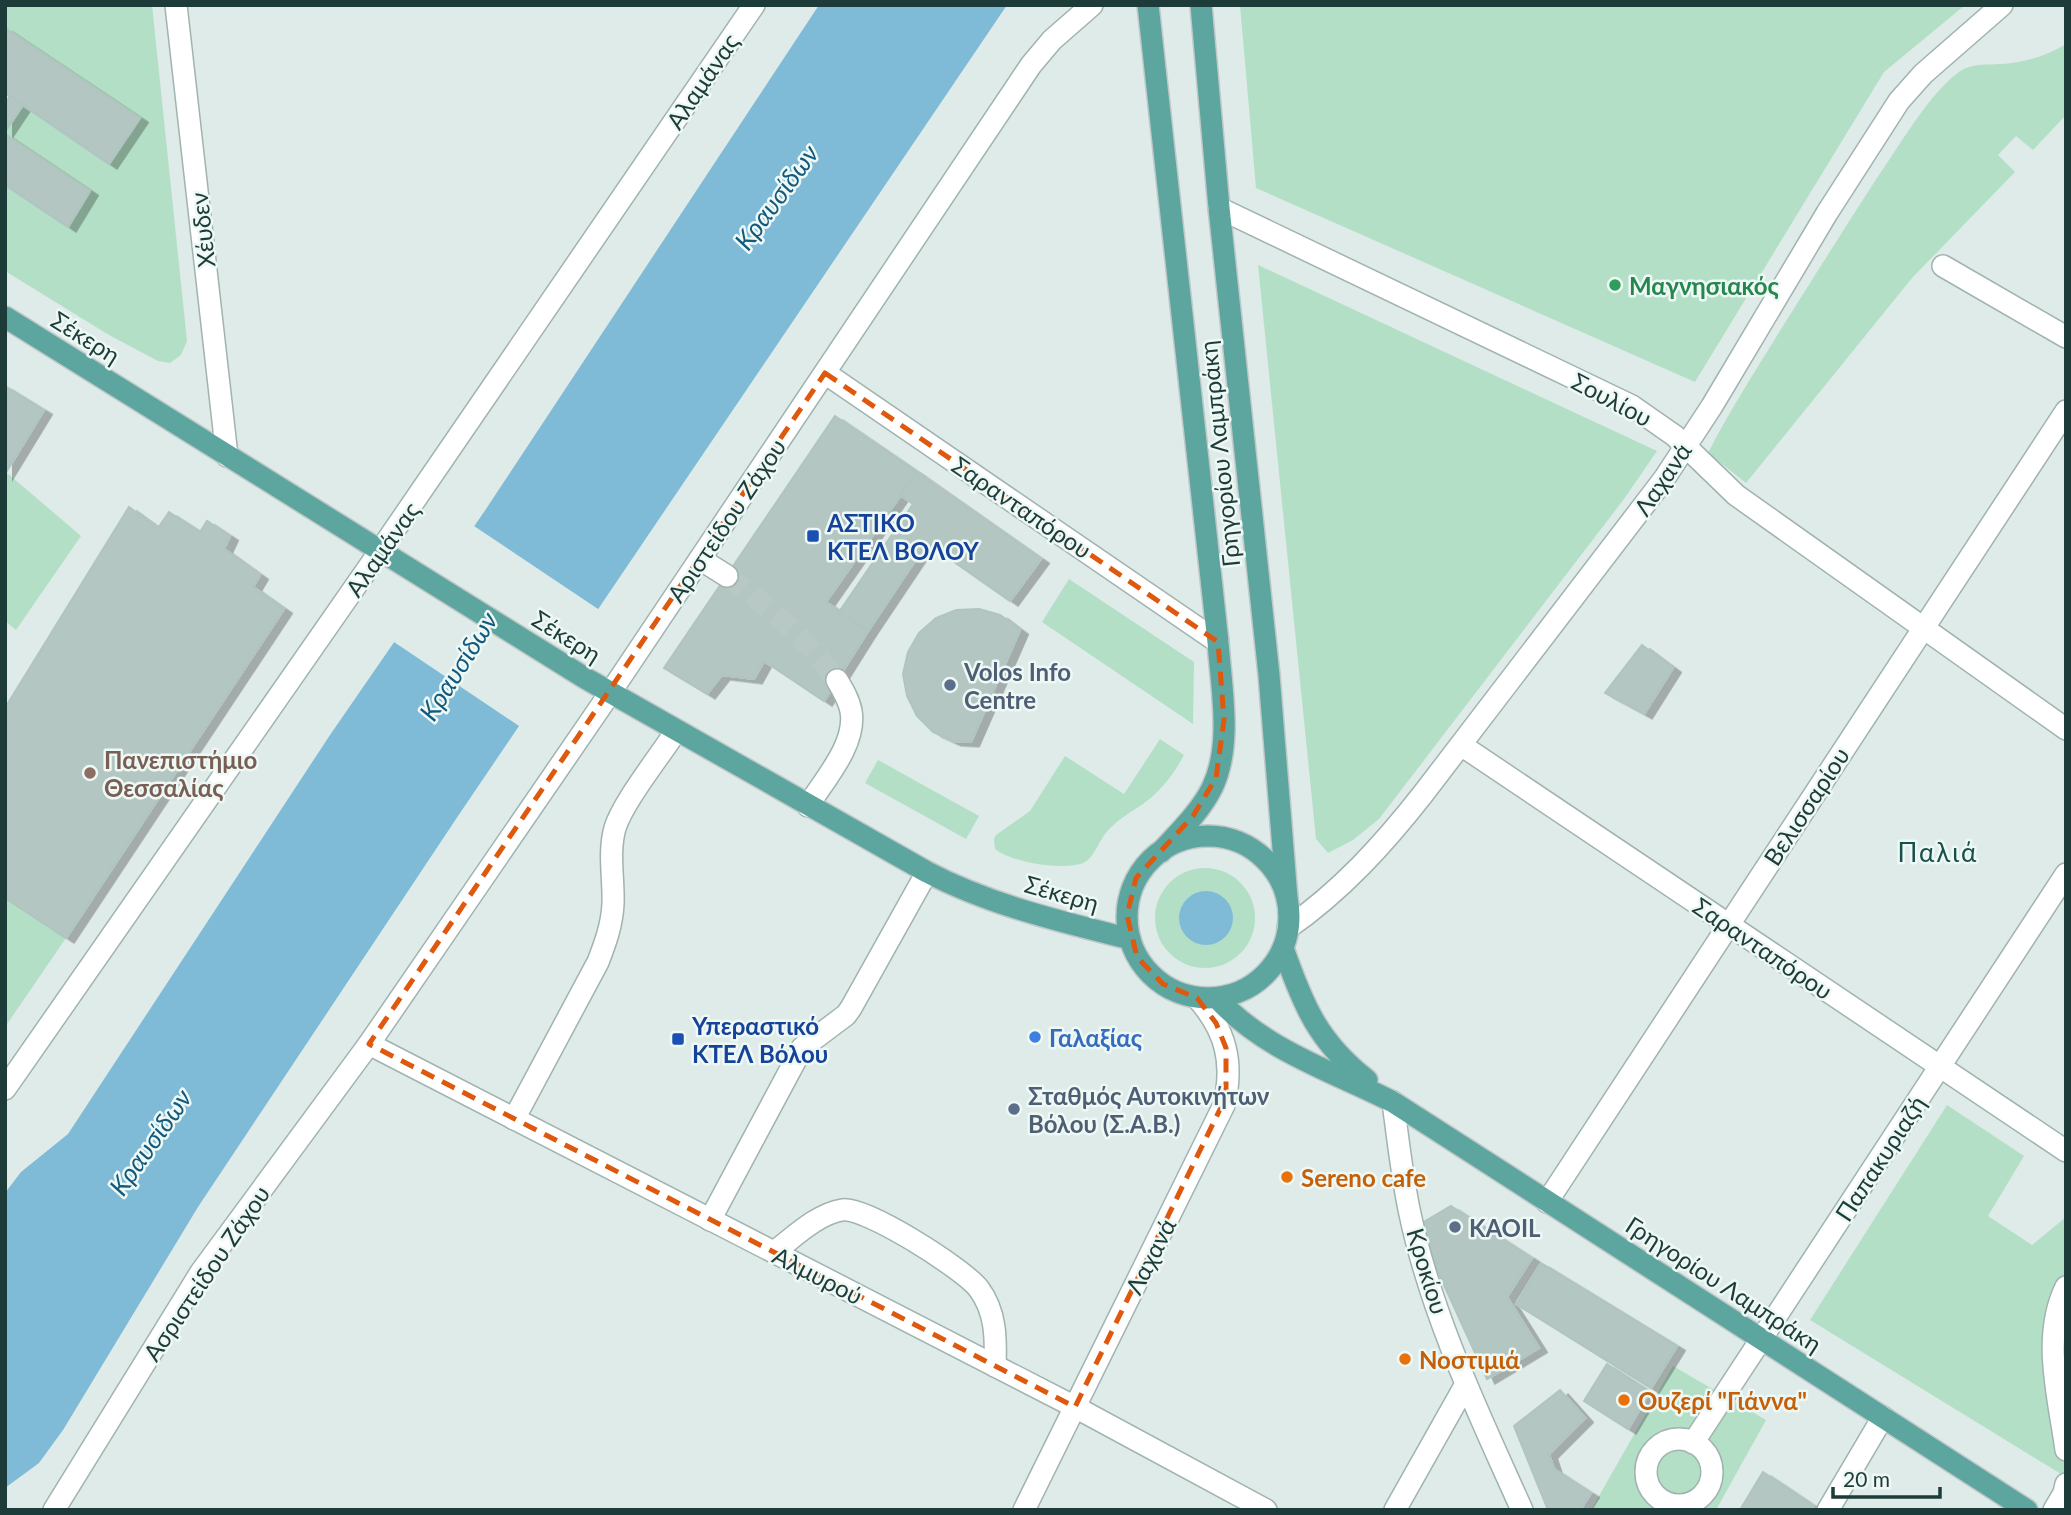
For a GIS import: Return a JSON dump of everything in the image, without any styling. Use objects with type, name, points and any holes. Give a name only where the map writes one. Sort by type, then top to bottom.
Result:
[{"type":"main road","name":"Γρηγορίου Λαμπράκη","points":[[1148,5],[1218,642],[1224,720],[1216,778],[1203,802],[1161,852]]},
{"type":"main road","name":"Γρηγορίου Λαμπράκη","points":[[1201,5],[1219,208],[1269,675],[1287,898]]},
{"type":"main road","name":"Σέκερη","points":[[5,317],[585,678],[927,872],[981,896],[1066,923],[1130,939]]},
{"type":"main road","points":[[1217,837],[1235,841],[1253,850],[1267,862],[1287,898],[1286,938],[1273,966],[1247,989],[1207,998],[1179,993],[1148,972],[1130,939],[1127,915],[1131,891],[1143,869],[1161,852],[1182,841],[1217,837]]},
{"type":"main road","name":"Γρηγορίου Λαμπράκη","points":[[1286,938],[1300,994],[1324,1038],[1341,1058],[1393,1102],[2022,1509]]},
{"type":"main road","name":"Γρηγορίου Λαμπράκη","points":[[1207,998],[1283,1050],[1393,1102]]},
{"type":"street","name":"Χέυδεν","points":[[176,5],[227,456]]},
{"type":"street","name":"Αλαμάνας","points":[[5,1089],[380,551],[754,5]]},
{"type":"street","name":"Αριστείδου Ζάχου","points":[[369,1044],[610,693],[1031,65],[1052,40],[1092,5]]},
{"type":"street","name":"Λαχανά","points":[[1286,938],[1388,839],[1630,526],[1712,406],[1827,213],[1899,101],[1923,74],[2002,5]]},
{"type":"street","name":"Σουλίου","points":[[1219,208],[1621,400],[1653,420],[1685,446],[1728,489],[2066,729]]},
{"type":"street","points":[[1943,266],[2066,337]]},
{"type":"street","name":"Σαρανταπόρου","points":[[825,373],[1218,642]]},
{"type":"street","name":"Βελισσαρίου","points":[[1547,1202],[2066,411]]},
{"type":"street","points":[[700,559],[727,576]]},
{"type":"street","points":[[808,806],[847,741],[852,722],[848,699],[837,680]]},
{"type":"street","points":[[514,1119],[605,942],[612,917],[612,845],[616,826],[676,731]]},
{"type":"street","name":"Σαρανταπόρου","points":[[1461,745],[2066,1151]]},
{"type":"street","points":[[710,1220],[802,1048],[846,1015],[851,1008],[927,872]]},
{"type":"street","name":"Παπακυριαζή","points":[[1693,1443],[2066,874]]},
{"type":"street","name":"Λαχανά","points":[[1024,1510],[1224,1105],[1227,1063],[1224,1040],[1207,998]]},
{"type":"street","name":"Αλμυρού","points":[[369,1044],[1075,1407],[1266,1510]]},
{"type":"street","name":"Ασριστείδου Ζάχου","points":[[54,1510],[201,1272],[369,1044]]},
{"type":"street","name":"Κροκίου","points":[[1393,1102],[1410,1214],[1432,1291],[1466,1384],[1522,1510]]},
{"type":"street","points":[[774,1252],[824,1216],[844,1209],[870,1217],[963,1272],[979,1290],[993,1316],[995,1366]]},
{"type":"street","points":[[2066,1287],[2059,1300],[2054,1335],[2054,1365],[2066,1450]]},
{"type":"street","points":[[1395,1510],[1466,1384]]},
{"type":"street","points":[[1828,1510],[1883,1417]]},
{"type":"street","points":[[1669,1440],[1693,1443],[1706,1454],[1710,1462],[1708,1486],[1697,1499],[1689,1503],[1661,1505],[1647,1482],[1649,1457],[1661,1444],[1669,1440]]},
{"type":"street","points":[[2054,1510],[2066,1484]]},
{"type":"highlighted area","points":[[825,373],[1218,642],[1224,720],[1216,778],[1193,816],[1136,878],[1127,915],[1137,957],[1163,984],[1197,998],[1216,1023],[1226,1048],[1226,1097],[1075,1407],[369,1044]]},
{"type":"green space","points":[[5,5],[152,5],[187,341],[181,355],[170,363],[158,361],[109,335],[5,271],[5,132],[23,105],[139,118],[5,28]]},
{"type":"green space","name":"Μαγνησιακός","points":[[1240,5],[1965,5],[1884,72],[1695,382],[1256,188]]},
{"type":"green space","points":[[2066,44],[2066,115],[2033,150],[2016,136],[1998,155],[2015,172],[1912,278],[1746,483],[1708,453],[1838,238],[1903,139],[1937,93],[1959,72],[1969,67],[2026,60]]},
{"type":"green space","points":[[1258,265],[1657,451],[1624,499],[1379,819],[1353,840],[1328,853],[1316,839]]},
{"type":"green space","points":[[6,472],[81,536],[16,630],[5,621]]},
{"type":"green space","points":[[1069,579],[1194,662],[1193,724],[1042,622]]},
{"type":"green space","points":[[1160,739],[1184,755],[1180,762],[1156,794],[1109,829],[1087,861],[1074,865],[1051,866],[1012,858],[995,849],[996,835],[1030,811],[1065,756],[1124,794]]},
{"type":"green space","points":[[878,760],[979,816],[966,839],[865,783]]},
{"type":"green space","points":[[1205,868],[1224,872],[1240,883],[1251,899],[1255,918],[1251,937],[1240,953],[1224,964],[1205,968],[1186,964],[1170,953],[1159,937],[1155,918],[1159,899],[1170,883],[1186,872]]},
{"type":"green space","points":[[5,898],[66,938],[5,1027]]},
{"type":"green space","points":[[1947,1105],[2024,1156],[1988,1216],[2032,1245],[2066,1217],[2066,1477],[1810,1320]]},
{"type":"green space","points":[[1673,1366],[1766,1420],[1716,1510],[1591,1510]]},
{"type":"water","name":"Κραυσίδων","points":[[819,5],[1007,5],[456,819],[198,1207],[63,1430],[39,1463],[5,1488],[5,1193],[21,1172],[68,1134],[330,735],[484,512]]},
{"type":"water","points":[[1211,891],[1221,895],[1229,903],[1233,918],[1229,933],[1221,941],[1201,945],[1191,941],[1183,933],[1179,913],[1183,903],[1191,895]]},
{"type":"pier","points":[[471,524],[601,611],[522,728],[391,640]]},
{"type":"building","points":[[5,28],[140,118],[109,164],[5,93]]},
{"type":"building","points":[[10,96],[23,105],[5,132],[5,104]]},
{"type":"building","points":[[5,134],[90,191],[68,227],[5,185]]},
{"type":"building","points":[[5,386],[44,410],[5,474]]},
{"type":"building","name":"ΑΣΤΙΚΟ ΚΤΕΛ ΒΟΛΟΥ","points":[[835,416],[917,472],[826,602],[868,631],[824,701],[764,661],[754,679],[722,675],[707,694],[664,668]]},
{"type":"building","points":[[917,472],[1041,559],[1010,601],[927,543],[868,631],[839,612],[913,504],[900,495]]},
{"type":"building","name":"Πανεπιστήμιο Θεσσαλίας","points":[[129,507],[158,528],[169,512],[200,532],[207,521],[230,536],[224,549],[260,575],[253,587],[284,609],[66,938],[5,898],[5,708]]},
{"type":"building","name":"Volos Info Centre","points":[[979,609],[1000,615],[1020,630],[971,742],[953,741],[933,732],[917,716],[907,696],[903,674],[908,652],[919,633],[936,618],[956,610]]},
{"type":"building","points":[[1642,645],[1673,668],[1644,714],[1605,693]]},
{"type":"building","points":[[1451,1206],[1532,1258],[1507,1297],[1539,1348],[1487,1379],[1417,1226]]},
{"type":"building","points":[[1541,1263],[1677,1346],[1651,1388],[1516,1304]]},
{"type":"building","points":[[1607,1364],[1650,1392],[1628,1429],[1584,1401]]},
{"type":"building","points":[[1560,1390],[1585,1418],[1549,1454],[1554,1469],[1591,1493],[1580,1510],[1548,1510],[1514,1426]]},
{"type":"building","points":[[1763,1472],[1814,1506],[1812,1510],[1740,1510]]},
{"type":"tunnel","points":[[727,576],[786,624],[837,680]]},
{"type":"place","name":"Μαγνησιακός","points":[[1615,285]]},
{"type":"place","name":"ΑΣΤΙΚΟ ΚΤΕΛ ΒΟΛΟΥ","points":[[813,536]]},
{"type":"place","name":"Volos Info Centre","points":[[950,685]]},
{"type":"place","name":"Πανεπιστήμιο Θεσσαλίας","points":[[90,773]]},
{"type":"place","name":"Γαλαξίας","points":[[1035,1037]]},
{"type":"place","name":"Υπεραστικό ΚΤΕΛ Βόλου","points":[[678,1039]]},
{"type":"place","name":"Σταθμός Αυτοκινήτων Βόλου (Σ.Α.Β.)","points":[[1014,1109]]},
{"type":"place","name":"Sereno cafe","points":[[1287,1177]]},
{"type":"place","name":"KAOIL","points":[[1455,1227]]},
{"type":"place","name":"Νοστιμιά","points":[[1405,1359]]},
{"type":"place","name":"Ουζερί \"Γιάννα\"","points":[[1624,1400]]},
{"type":"district","name":"Παλιά","points":[[1938,852]]}]
